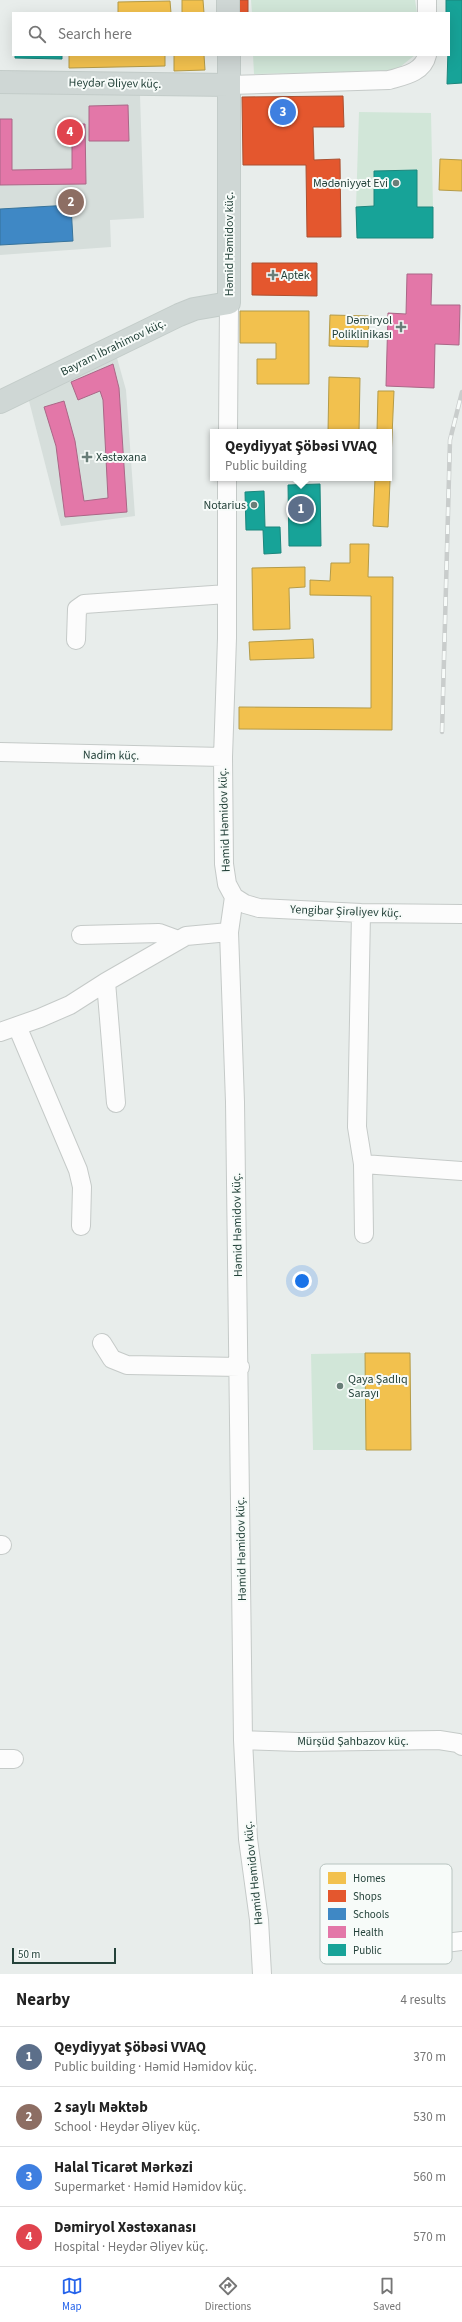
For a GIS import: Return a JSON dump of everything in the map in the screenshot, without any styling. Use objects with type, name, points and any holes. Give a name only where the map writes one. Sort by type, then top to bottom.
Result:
[{"type":"main road","points":[[228,0],[228,12]]},
{"type":"main road","name":"Həmid Həmidov küç.","points":[[229,56],[229,303]]},
{"type":"main road","name":"Heydər Əliyev küç.","points":[[0,82],[229,84]]},
{"type":"main road","name":"Bayram İbrahimov küç.","points":[[0,402],[179,315],[202,307],[229,303]]},
{"type":"street","points":[[427,0],[427,12]]},
{"type":"street","points":[[229,84],[389,80],[416,70],[423,64],[427,56]]},
{"type":"street","name":"Həmid Həmidov küç.","points":[[228,429],[229,303]]},
{"type":"street","name":"Həmid Həmidov küç.","points":[[228,481],[223,757],[224,864],[227,884],[234,897],[229,932],[236,1109],[243,1740],[248,1839],[259,1920],[262,1974]]},
{"type":"street","points":[[76,640],[78,609],[84,604],[227,594]]},
{"type":"street","name":"Nadim küç.","points":[[0,752],[223,757]]},
{"type":"street","name":"Yengibar Şirəliyev küç.","points":[[234,897],[245,904],[259,908],[361,913],[462,914]]},
{"type":"street","points":[[361,913],[357,1127],[363,1164],[364,1234]]},
{"type":"street","points":[[0,1032],[70,1005],[178,940],[196,934],[229,932]]},
{"type":"street","points":[[81,935],[159,934],[178,940]]},
{"type":"street","points":[[106,982],[116,1103]]},
{"type":"street","points":[[17,1026],[78,1170],[82,1187],[81,1226]]},
{"type":"street","points":[[363,1164],[462,1171]]},
{"type":"street","points":[[102,1343],[112,1359],[127,1365],[240,1367]]},
{"type":"street","name":"Mürşüd Şahbazov küç.","points":[[243,1740],[299,1742],[439,1740],[458,1743],[462,1746]]},
{"type":"street","points":[[452,1942],[462,1941]]},
{"type":"shaded area","points":[[0,92],[140,95],[144,218],[110,220],[111,247],[0,255]]},
{"type":"shaded area","name":"Xəstəxana","points":[[117,358],[126,390],[135,516],[61,526],[28,397]]},
{"type":"green space","points":[[251,0],[415,0],[417,12],[252,12]]},
{"type":"green space","points":[[253,56],[414,56],[395,71],[254,74]]},
{"type":"green space","points":[[359,112],[431,113],[433,207],[417,207],[416,170],[374,171],[374,206],[356,207]]},
{"type":"green space","points":[[365,1353],[366,1450],[313,1450],[311,1354]]},
{"type":"building: Homes","points":[[182,0],[203,0],[204,12],[182,12]]},
{"type":"building: Homes","points":[[170,1],[171,12],[118,12],[118,2]]},
{"type":"building: Homes","points":[[69,56],[165,56],[165,66],[69,68]]},
{"type":"building: Homes","points":[[174,56],[204,56],[205,70],[174,71]]},
{"type":"building: Homes","points":[[440,159],[462,160],[462,191],[439,190]]},
{"type":"building: Homes","points":[[240,311],[309,311],[309,384],[257,384],[257,359],[276,359],[276,343],[240,343]]},
{"type":"building: Homes","points":[[330,315],[369,316],[368,347],[329,346]]},
{"type":"building: Homes","points":[[329,377],[360,378],[359,429],[328,429]]},
{"type":"building: Homes","points":[[378,391],[394,391],[392,436],[392,429],[377,429]]},
{"type":"building: Homes","points":[[375,481],[390,481],[388,527],[373,526]]},
{"type":"building: Homes","points":[[350,544],[369,544],[368,577],[393,577],[392,730],[239,729],[239,707],[371,708],[371,596],[310,595],[310,580],[330,581],[331,563],[350,563]]},
{"type":"building: Homes","points":[[305,567],[305,587],[289,588],[290,629],[253,630],[252,568]]},
{"type":"building: Homes","points":[[313,639],[314,658],[250,660],[249,642]]},
{"type":"building: Homes","points":[[365,1353],[410,1353],[411,1450],[366,1450]]},
{"type":"building: Shops","points":[[236,0],[248,0],[248,12],[236,12]]},
{"type":"building: Shops","points":[[343,96],[344,127],[313,127],[314,160],[340,159],[341,237],[307,237],[306,165],[243,165],[242,97]]},
{"type":"building: Shops","points":[[252,263],[317,263],[317,296],[252,295]]},
{"type":"building: Schools","points":[[71,205],[73,241],[0,245],[0,209]]},
{"type":"building: Health","points":[[128,105],[129,141],[89,141],[89,106]]},
{"type":"building: Health","points":[[0,119],[12,119],[12,170],[72,169],[72,124],[85,124],[86,184],[0,185]]},
{"type":"building: Health","points":[[407,274],[432,274],[431,305],[460,305],[459,345],[435,344],[434,388],[386,386],[388,313],[406,314]]},
{"type":"building: Health","points":[[113,364],[119,388],[127,512],[65,517],[56,446],[44,407],[64,401],[75,441],[84,501],[108,498],[103,400],[100,391],[78,400],[71,382]]},
{"type":"building: Public","points":[[446,0],[462,0],[462,83],[447,84],[448,56],[450,56],[450,12],[446,12]]},
{"type":"building: Public","points":[[15,56],[62,56],[62,59],[15,58]]},
{"type":"building: Public","points":[[417,170],[417,207],[433,207],[433,238],[357,238],[356,207],[374,206],[374,171]]},
{"type":"building: Public","points":[[320,484],[321,546],[289,546],[288,485]]},
{"type":"building: Public","points":[[264,491],[265,527],[280,527],[281,553],[264,554],[263,530],[246,530],[245,492]]},
{"type":"railway","points":[[442,732],[450,440],[462,392]]},
{"type":"place","name":"Halal Ticarət Mərkəzi","points":[[283,112]]},
{"type":"place","name":"Dəmiryol Xəstəxanası","points":[[70,132]]},
{"type":"place","name":"Mədəniyyət Evi","points":[[396,183]]},
{"type":"place","name":"2 saylı Məktəb","points":[[71,202]]},
{"type":"place","name":"Aptek","points":[[273,275]]},
{"type":"place","name":"Dəmiryol Poliklinikası","points":[[401,327]]},
{"type":"place","name":"Xəstəxana","points":[[87,457]]},
{"type":"place","name":"Notarius","points":[[254,505]]},
{"type":"place","name":"Qeydiyyat Şöbəsi VVAQ","points":[[301,509]]},
{"type":"place","name":"Qaya Şadlıq Sarayı","points":[[340,1386]]}]
